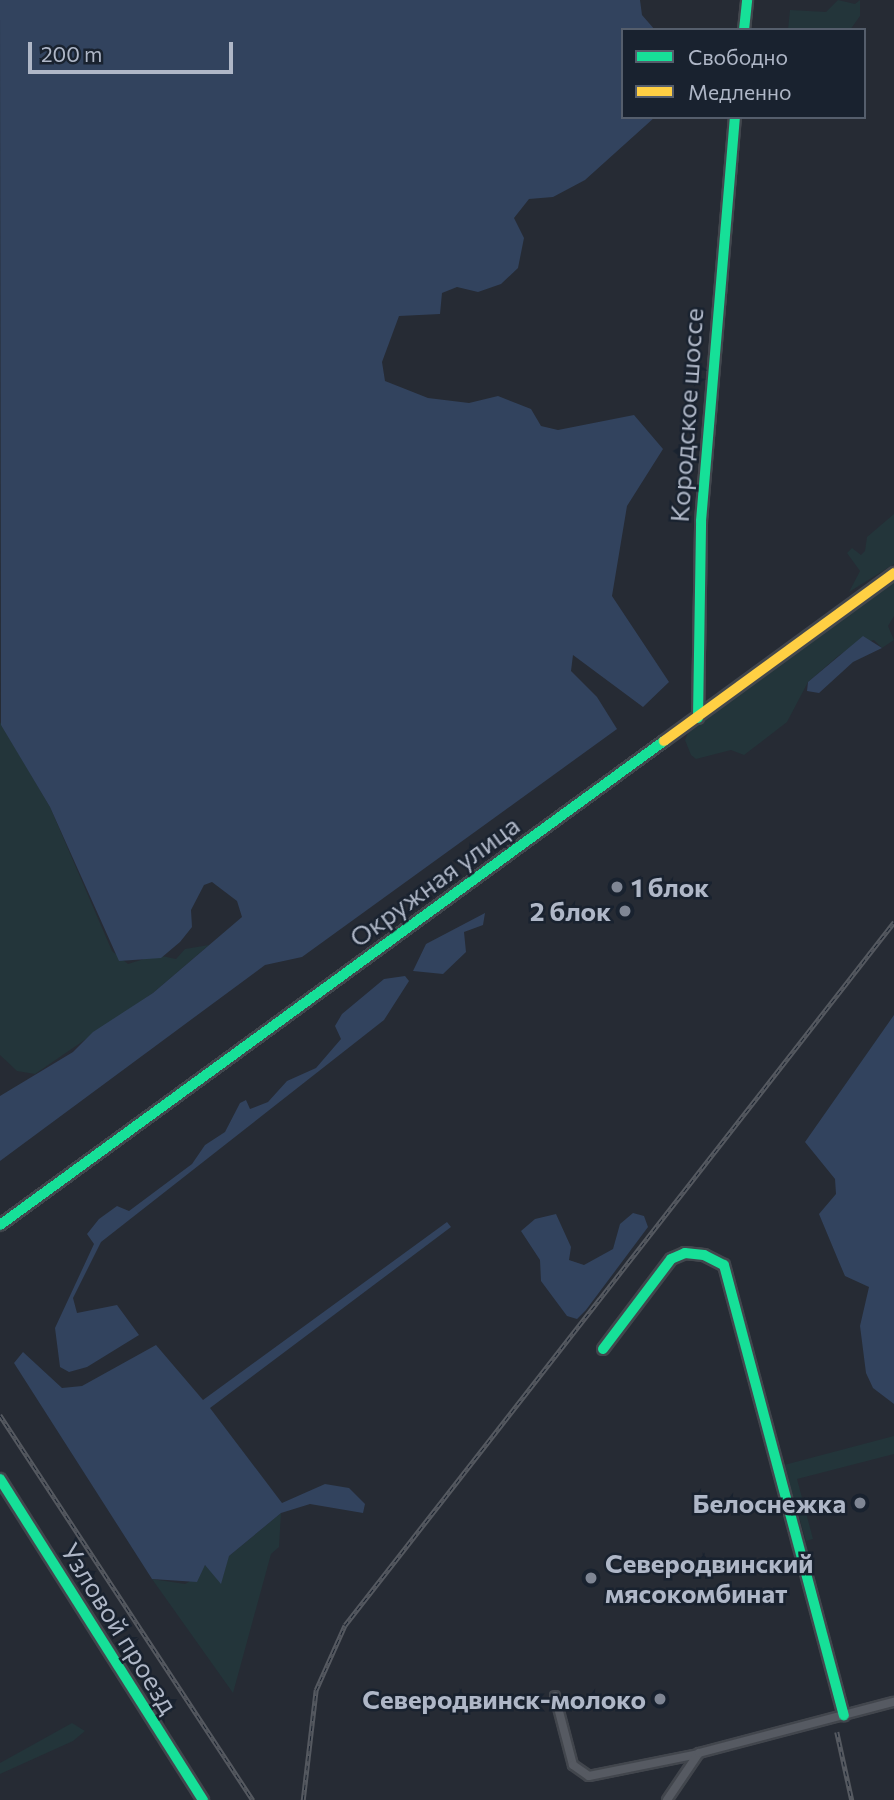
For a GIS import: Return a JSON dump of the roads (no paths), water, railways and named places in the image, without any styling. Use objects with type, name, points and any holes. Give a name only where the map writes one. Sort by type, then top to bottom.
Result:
[{"type":"main road","points":[[744,28],[747,0]]},
{"type":"main road","name":"Кородское шоссе","points":[[698,718],[701,521],[735,119]]},
{"type":"main road","name":"Окружная улица","points":[[0,1225],[894,573]]},
{"type":"main road","points":[[603,1349],[671,1259],[685,1253],[704,1255],[724,1265],[844,1715]]},
{"type":"main road","name":"Узловой проезд","points":[[0,1479],[203,1800]]},
{"type":"street","points":[[555,1696],[573,1765],[589,1776],[603,1777],[894,1702]]},
{"type":"street","points":[[667,1800],[699,1753]]},
{"type":"water","points":[[0,0],[640,0],[642,15],[653,28],[621,28],[621,119],[653,119],[585,180],[553,197],[529,199],[514,218],[524,238],[518,268],[501,284],[478,292],[457,287],[442,293],[440,314],[399,316],[382,362],[385,381],[428,398],[469,403],[498,396],[531,409],[541,426],[558,430],[634,415],[663,449],[627,506],[612,596],[669,682],[643,707],[573,655],[571,671],[597,697],[617,729],[302,957],[265,965],[0,1161],[0,1096],[73,1052],[93,1032],[153,993],[242,917],[237,901],[212,882],[204,885],[191,910],[192,927],[180,942],[161,958],[119,961],[50,807],[1,725]]},
{"type":"water","points":[[863,636],[882,648],[853,662],[819,693],[807,691],[808,682]]},
{"type":"water","points":[[485,913],[483,925],[464,932],[466,952],[443,974],[413,971],[426,944]]},
{"type":"water","points":[[405,976],[409,981],[384,1020],[101,1242],[73,1298],[77,1313],[117,1305],[139,1335],[87,1367],[69,1372],[60,1367],[55,1328],[94,1244],[87,1234],[99,1219],[117,1206],[129,1211],[192,1164],[205,1145],[225,1132],[240,1103],[246,1100],[250,1109],[268,1102],[287,1081],[316,1068],[341,1039],[335,1026],[342,1014],[384,979]]},
{"type":"water","points":[[894,1015],[894,1404],[873,1388],[866,1373],[860,1326],[869,1287],[845,1276],[819,1214],[836,1194],[835,1179],[805,1142]]},
{"type":"water","points":[[633,1213],[644,1216],[648,1227],[586,1310],[577,1319],[567,1316],[541,1281],[540,1260],[521,1231],[535,1219],[556,1214],[571,1247],[569,1260],[584,1265],[613,1249],[620,1224]]},
{"type":"water","points":[[447,1222],[451,1227],[210,1408],[282,1503],[325,1484],[349,1488],[365,1504],[363,1513],[310,1504],[281,1513],[229,1556],[221,1584],[205,1565],[197,1582],[152,1579],[14,1363],[23,1352],[62,1388],[82,1386],[156,1345],[203,1400]]},
{"type":"railway","points":[[303,1800],[316,1690],[345,1625],[894,922]]},
{"type":"railway","points":[[0,1415],[253,1800]]},
{"type":"railway","points":[[837,1732],[852,1800]]},
{"type":"place","name":"1 блок","points":[[617,887]]},
{"type":"place","name":"2 блок","points":[[625,911]]},
{"type":"place","name":"Белоснежка","points":[[860,1503]]},
{"type":"place","name":"Северодвинский мясокомбинат","points":[[591,1578]]},
{"type":"place","name":"Северодвинск-молоко","points":[[660,1699]]}]
